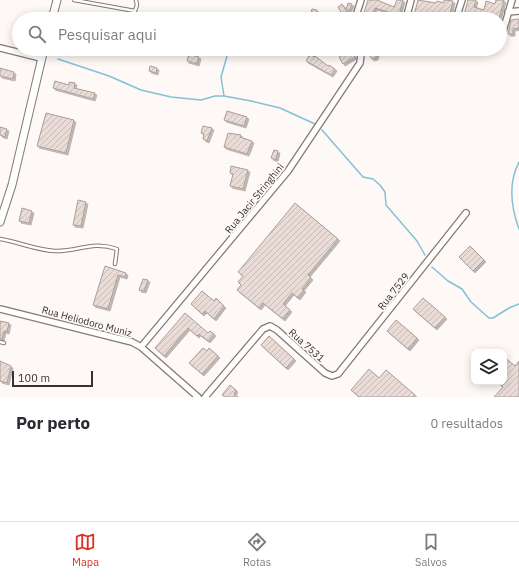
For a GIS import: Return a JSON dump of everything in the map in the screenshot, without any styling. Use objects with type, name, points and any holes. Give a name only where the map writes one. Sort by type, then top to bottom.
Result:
[{"type":"street","points":[[54,12],[57,0]]},
{"type":"street","points":[[357,12],[361,0]]},
{"type":"street","points":[[408,12],[411,0]]},
{"type":"street","points":[[458,12],[462,0]]},
{"type":"street","points":[[507,16],[512,0]]},
{"type":"street","points":[[508,12],[519,11]]},
{"type":"street","points":[[0,48],[12,51]]},
{"type":"street","points":[[0,222],[12,185],[41,58],[33,56]]},
{"type":"street","name":"Rua Jacir Stringhini","points":[[141,347],[276,187],[300,155],[360,64],[361,56]]},
{"type":"street","name":"Rua 7529","points":[[332,376],[340,372],[466,213]]},
{"type":"street","name":"Rua Heliodoro Muniz","points":[[0,309],[124,339],[141,347],[198,397]]},
{"type":"street","name":"Rua 7531","points":[[205,397],[263,329],[270,326],[277,330],[325,373],[332,376]]},
{"type":"lane","points":[[74,0],[135,11],[137,5],[136,0]]},
{"type":"lane","points":[[0,239],[31,248],[49,251],[69,250],[91,245],[111,247],[117,249],[115,264]]},
{"type":"lane","points":[[0,342],[4,343]]},
{"type":"building","points":[[368,0],[377,0],[394,7],[397,0],[403,0],[400,12],[388,12],[375,8],[374,12],[364,12]]},
{"type":"building","points":[[418,0],[436,3],[437,1],[444,3],[444,0],[453,1],[451,12],[415,12]]},
{"type":"building","points":[[468,0],[476,0],[474,7],[484,10],[486,1],[495,4],[496,0],[504,0],[501,12],[465,12]]},
{"type":"building","points":[[348,3],[352,4],[350,9],[345,12],[341,12],[338,7],[342,4],[346,10]]},
{"type":"building","points":[[312,9],[317,10],[317,12],[311,12]]},
{"type":"building","points":[[519,19],[519,28],[513,29],[513,34],[508,34],[511,20]]},
{"type":"building","points":[[188,56],[199,57],[197,64],[187,61]]},
{"type":"building","points":[[309,56],[315,56],[328,66],[329,65],[335,69],[331,75],[306,61]]},
{"type":"building","points":[[354,56],[355,57],[343,64],[339,57]]},
{"type":"building","points":[[370,56],[377,56],[376,58],[372,59]]},
{"type":"building","points":[[150,66],[157,68],[156,73],[149,71]]},
{"type":"building","points":[[0,68],[14,72],[13,79],[0,76]]},
{"type":"building","points":[[55,81],[69,85],[69,82],[75,83],[74,88],[95,93],[93,99],[53,88]]},
{"type":"building","points":[[227,111],[247,117],[244,126],[224,120]]},
{"type":"building","points":[[46,113],[74,120],[66,153],[37,146]]},
{"type":"building","points":[[203,126],[212,128],[207,141],[203,139],[204,134],[201,133]]},
{"type":"building","points":[[0,127],[7,129],[5,137],[0,135]]},
{"type":"building","points":[[228,133],[241,135],[240,137],[252,141],[247,154],[224,147]]},
{"type":"building","points":[[274,150],[278,151],[276,160],[271,158]]},
{"type":"building","points":[[231,166],[248,170],[243,189],[230,186],[233,174],[230,173]]},
{"type":"building","points":[[78,200],[86,202],[81,226],[73,225]]},
{"type":"building","points":[[295,203],[338,239],[308,275],[311,278],[302,289],[304,290],[298,298],[292,293],[283,304],[290,310],[283,319],[263,303],[259,308],[237,290],[241,285],[238,282],[243,276],[238,272]]},
{"type":"building","points":[[22,208],[32,211],[29,223],[19,221]]},
{"type":"building","points":[[470,246],[484,260],[473,271],[459,257]]},
{"type":"building","points":[[105,266],[126,273],[125,277],[118,275],[108,309],[93,305]]},
{"type":"building","points":[[143,279],[148,280],[144,291],[139,290]]},
{"type":"building","points":[[202,291],[214,301],[216,298],[224,306],[214,319],[205,311],[202,314],[191,304]]},
{"type":"building","points":[[423,298],[445,317],[435,328],[413,309]]},
{"type":"building","points":[[185,313],[208,333],[210,331],[214,334],[208,341],[199,334],[197,336],[188,328],[164,356],[155,348]]},
{"type":"building","points":[[396,320],[417,338],[408,349],[387,331]]},
{"type":"building","points":[[0,321],[9,323],[7,332],[4,331],[2,339],[0,339]]},
{"type":"building","points":[[269,336],[294,359],[286,368],[261,345]]},
{"type":"building","points":[[203,348],[207,351],[209,348],[218,356],[202,374],[189,363]]},
{"type":"building","points":[[507,359],[515,366],[519,361],[519,397],[494,397],[503,387],[501,385],[507,385]]},
{"type":"building","points":[[0,361],[11,366],[7,383],[0,381]]},
{"type":"building","points":[[369,369],[379,378],[386,370],[415,395],[413,397],[359,397],[351,390]]},
{"type":"building","points":[[230,385],[236,390],[234,394],[238,397],[225,397],[222,395]]},
{"type":"waterway","points":[[224,96],[221,77],[227,56]]},
{"type":"waterway","points":[[58,59],[109,76],[141,90],[171,97],[201,100],[215,96],[224,96],[251,101],[280,108],[315,124]]},
{"type":"waterway","points":[[322,130],[363,177],[373,179],[380,185],[385,192],[386,205],[417,241],[425,255]]},
{"type":"waterway","points":[[519,162],[513,178],[512,187],[514,212],[519,229]]},
{"type":"waterway","points":[[432,267],[448,281],[462,289],[471,302],[489,318],[493,318],[509,308],[519,304]]}]
